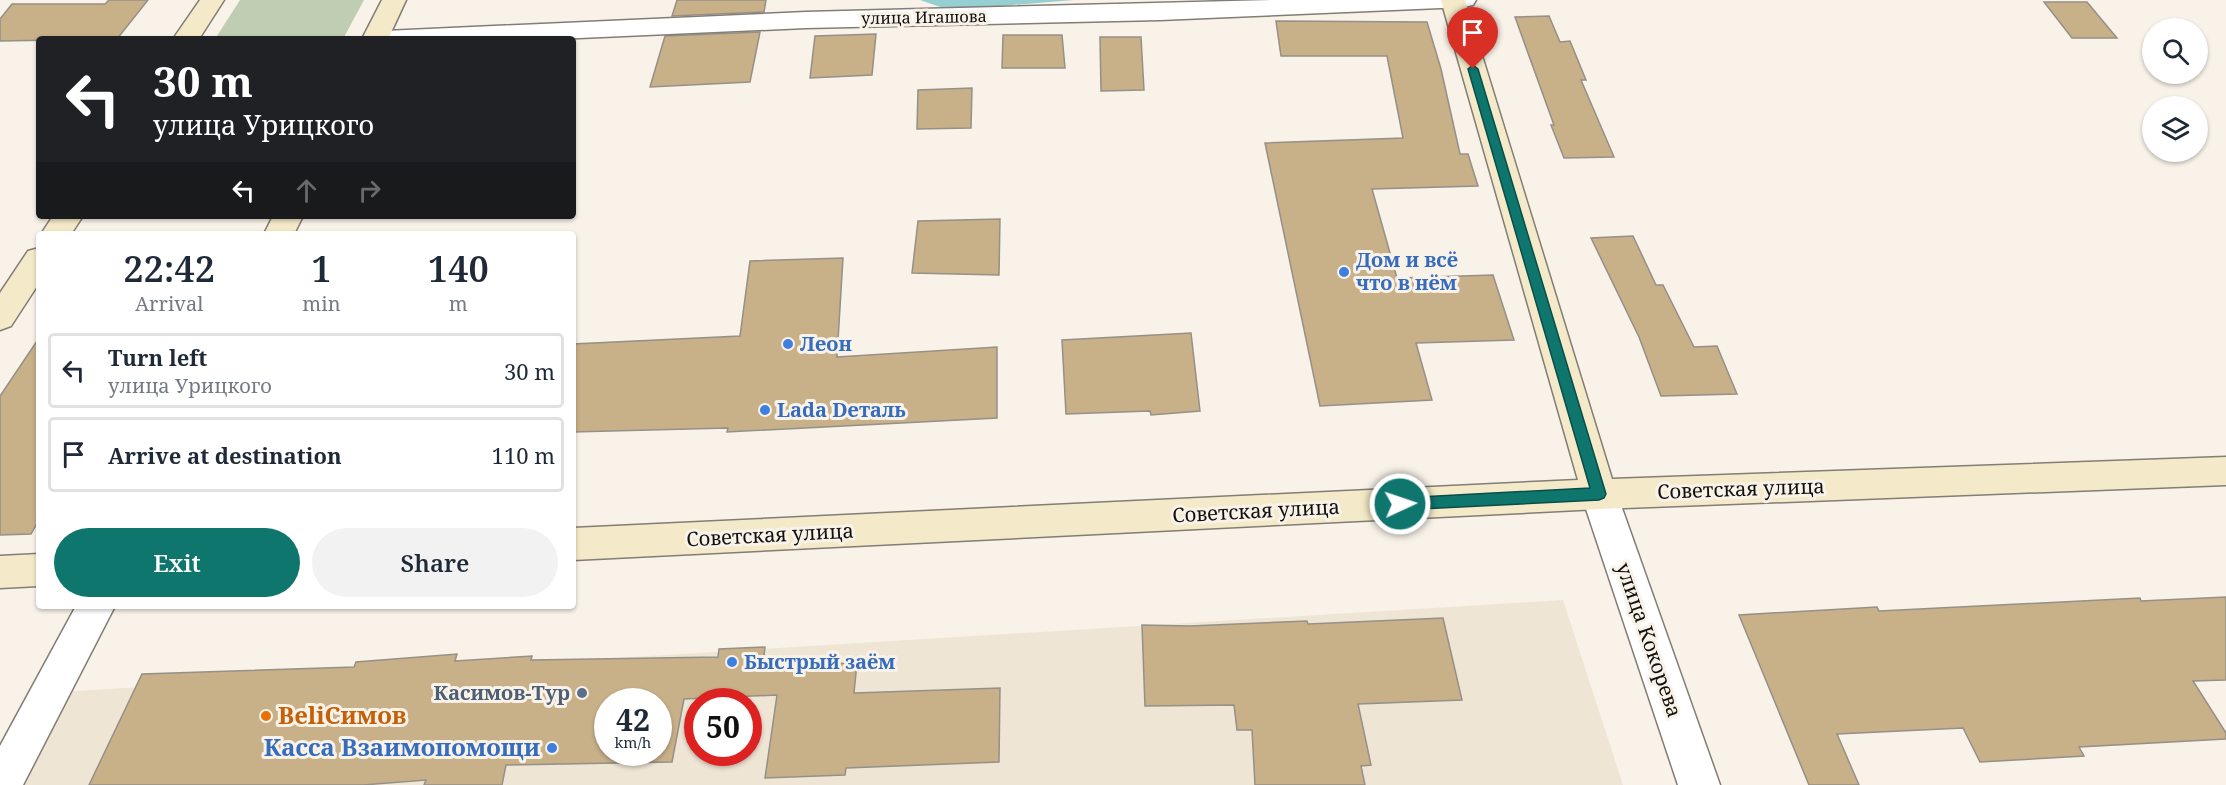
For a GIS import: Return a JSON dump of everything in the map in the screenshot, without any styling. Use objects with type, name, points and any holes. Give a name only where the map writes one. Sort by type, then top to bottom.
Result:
[{"type":"main road","points":[[188,36],[212,0]]},
{"type":"main road","points":[[376,36],[394,0]]},
{"type":"main road","points":[[1453,0],[1599,494]]},
{"type":"main road","points":[[0,318],[36,264]]},
{"type":"main road","name":"Советская улица","points":[[576,544],[1599,494],[2226,471]]},
{"type":"main road","points":[[0,572],[36,570]]},
{"type":"street","name":"улица Игашова","points":[[429,36],[809,10],[1464,0]]},
{"type":"street","name":"улица Кокорева","points":[[1599,494],[1699,785]]},
{"type":"street","points":[[1,785],[94,609]]},
{"type":"shaded area","points":[[1563,600],[1623,785],[14,785],[60,692]]},
{"type":"green space","points":[[240,0],[364,0],[345,36],[217,36]]},
{"type":"water","points":[[920,0],[1074,0],[949,10]]},
{"type":"building","points":[[109,0],[148,0],[119,36],[36,36],[36,40],[0,41],[0,19],[12,4],[105,4]]},
{"type":"building","points":[[677,0],[766,0],[764,12],[672,16]]},
{"type":"building","points":[[2044,2],[2087,2],[2117,38],[2072,38]]},
{"type":"building","points":[[1549,16],[1560,42],[1570,41],[1586,80],[1581,80],[1614,157],[1564,158],[1515,17]]},
{"type":"building","points":[[1276,21],[1427,22],[1441,69],[1460,154],[1468,154],[1478,186],[1372,189],[1397,278],[1493,275],[1514,340],[1416,343],[1432,400],[1320,406],[1265,143],[1403,138],[1387,56],[1281,56]]},
{"type":"building","points":[[760,32],[750,82],[650,87],[665,36]]},
{"type":"building","points":[[876,34],[872,75],[810,78],[815,36]]},
{"type":"building","points":[[1003,35],[1062,35],[1065,68],[1002,68]]},
{"type":"building","points":[[1100,37],[1141,37],[1144,90],[1101,91]]},
{"type":"building","points":[[972,88],[971,128],[917,129],[918,90]]},
{"type":"building","points":[[1000,219],[999,275],[912,273],[918,221]]},
{"type":"building","points":[[1633,236],[1656,285],[1663,285],[1694,347],[1717,346],[1737,394],[1661,396],[1639,337],[1591,238]]},
{"type":"building","points":[[843,258],[837,357],[997,347],[997,418],[727,432],[728,428],[576,432],[576,344],[740,336],[750,261]]},
{"type":"building","points":[[1191,333],[1200,411],[1151,415],[1150,411],[1066,414],[1062,340]]},
{"type":"building","points":[[36,342],[36,525],[31,534],[0,535],[0,396]]},
{"type":"building","points":[[2226,597],[2226,680],[2193,681],[2226,733],[2226,739],[2079,747],[2084,756],[1980,762],[1963,728],[1837,734],[1859,785],[1809,785],[1739,615],[1877,607],[1879,611],[2140,598],[2141,601]]},
{"type":"building","points":[[1443,618],[1462,700],[1358,704],[1371,765],[1361,766],[1365,785],[1255,785],[1252,730],[1237,730],[1234,705],[1145,706],[1142,625],[1190,626],[1307,621],[1308,624]]},
{"type":"building","points":[[765,647],[763,665],[857,663],[854,693],[1000,688],[999,762],[846,768],[845,775],[765,778],[777,695],[762,696],[762,688],[684,688],[672,762],[672,688],[594,688],[594,763],[506,765],[502,785],[424,785],[426,780],[363,785],[89,785],[142,674],[354,667],[356,662],[457,654],[455,661],[532,656],[531,660],[718,657],[719,649]]},
{"type":"place","name":"Дом и всё что в нём","points":[[1344,272]]},
{"type":"place","name":"Леон","points":[[788,344]]},
{"type":"place","name":"Lada Dеталь","points":[[765,410]]},
{"type":"place","name":"Быстрый заём","points":[[732,662]]},
{"type":"place","name":"Касимов-Тур","points":[[582,693]]},
{"type":"place","name":"BeliСимов","points":[[266,716]]},
{"type":"place","name":"Касса Взаимопомощи","points":[[552,748]]},
{"type":"route","points":[[1400,504],[1599,494],[1473,69]]}]
